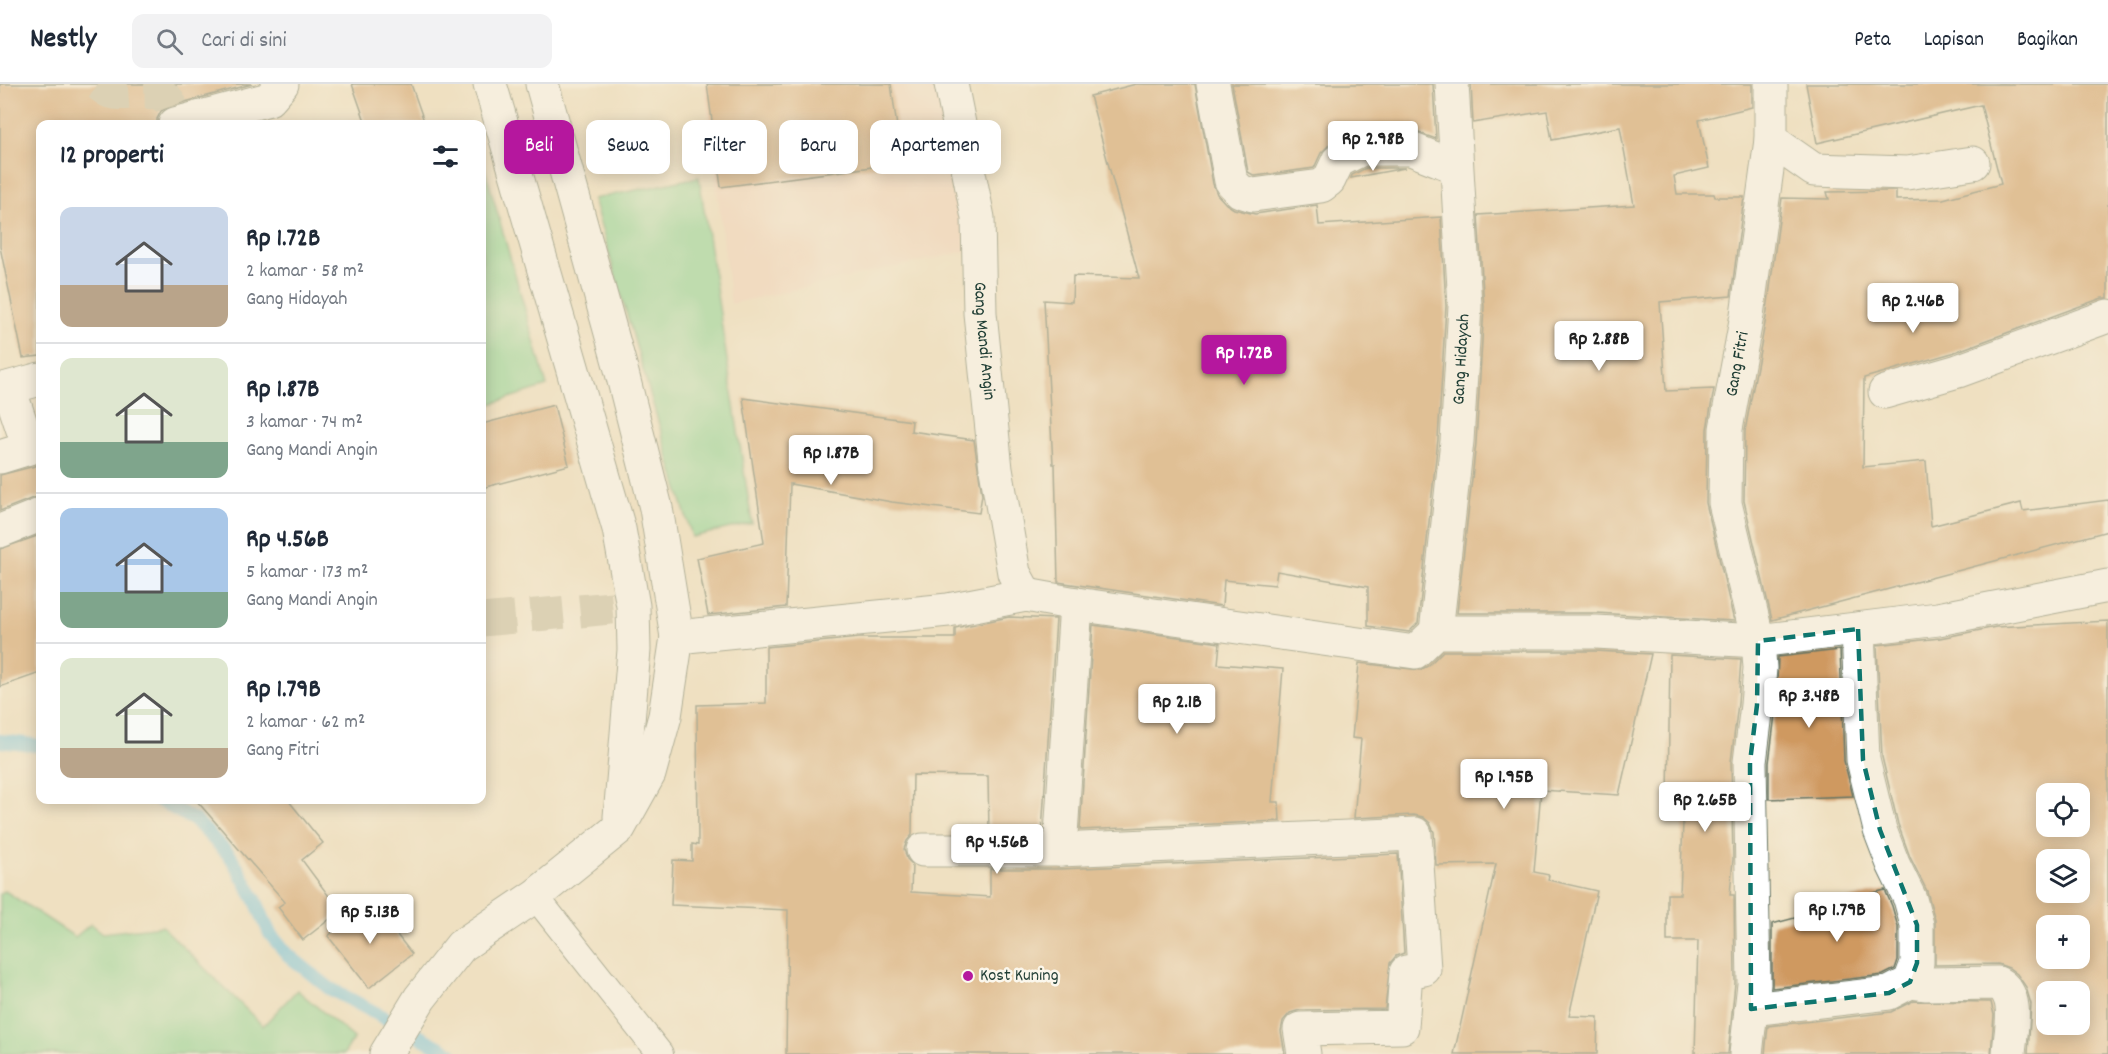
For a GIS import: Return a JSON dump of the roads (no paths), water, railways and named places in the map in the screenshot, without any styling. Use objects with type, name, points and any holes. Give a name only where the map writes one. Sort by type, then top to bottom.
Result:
[{"type":"street","points":[[190,120],[269,99],[282,84]]},
{"type":"street","points":[[489,84],[620,529],[633,606],[634,650],[619,828]]},
{"type":"street","points":[[386,1054],[420,998],[461,946],[535,896],[619,828],[649,774],[665,716],[677,637],[656,508],[621,369],[542,84]]},
{"type":"street","name":"Gang Mandi Angin","points":[[951,84],[978,218],[980,313],[996,470],[1014,573],[1026,594]]},
{"type":"street","points":[[1213,84],[1231,181],[1240,191],[1253,195],[1321,186],[1329,180],[1338,161],[1362,149],[1411,149],[1456,167]]},
{"type":"street","name":"Gang Hidayah","points":[[1436,632],[1457,441],[1465,306],[1452,84]]},
{"type":"street","name":"Gang Fitri","points":[[1746,1054],[1754,984],[1750,762],[1760,668],[1758,641],[1725,503],[1726,439],[1747,315],[1771,140],[1771,84]]},
{"type":"street","points":[[1771,140],[1814,170],[1907,173],[1973,163]]},
{"type":"street","points":[[1885,392],[1958,371],[2108,316]]},
{"type":"street","points":[[0,457],[29,448],[4,389],[36,380]]},
{"type":"street","points":[[0,531],[36,517]]},
{"type":"street","points":[[677,637],[948,610],[1026,594],[1076,604],[1415,652],[1436,632],[1596,632],[1758,641],[1938,619],[2108,586]]},
{"type":"street","points":[[1060,850],[1076,604]]},
{"type":"street","points":[[1858,629],[1863,760],[1880,830],[1910,899],[1917,925],[1917,963],[1910,982]]},
{"type":"street","points":[[923,850],[1060,850],[1415,834],[1425,969],[1406,972],[1405,1041],[1300,1029],[1305,1054]]},
{"type":"street","points":[[1751,1009],[1889,993],[1910,982],[1925,984],[1998,983],[2004,987],[2012,1000],[2009,1054]]},
{"type":"lane","points":[[535,896],[660,1054]]},
{"type":"waterway","points":[[0,741],[36,746]]},
{"type":"waterway","points":[[166,804],[196,821],[231,857],[256,901],[270,934],[288,955],[329,988],[452,1054]]},
{"type":"tunnel","points":[[98,84],[108,91],[117,93],[157,93],[169,101],[175,120]]},
{"type":"tunnel","points":[[486,620],[633,606]]},
{"type":"place","name":"Kost Kuning","points":[[968,976]]}]
